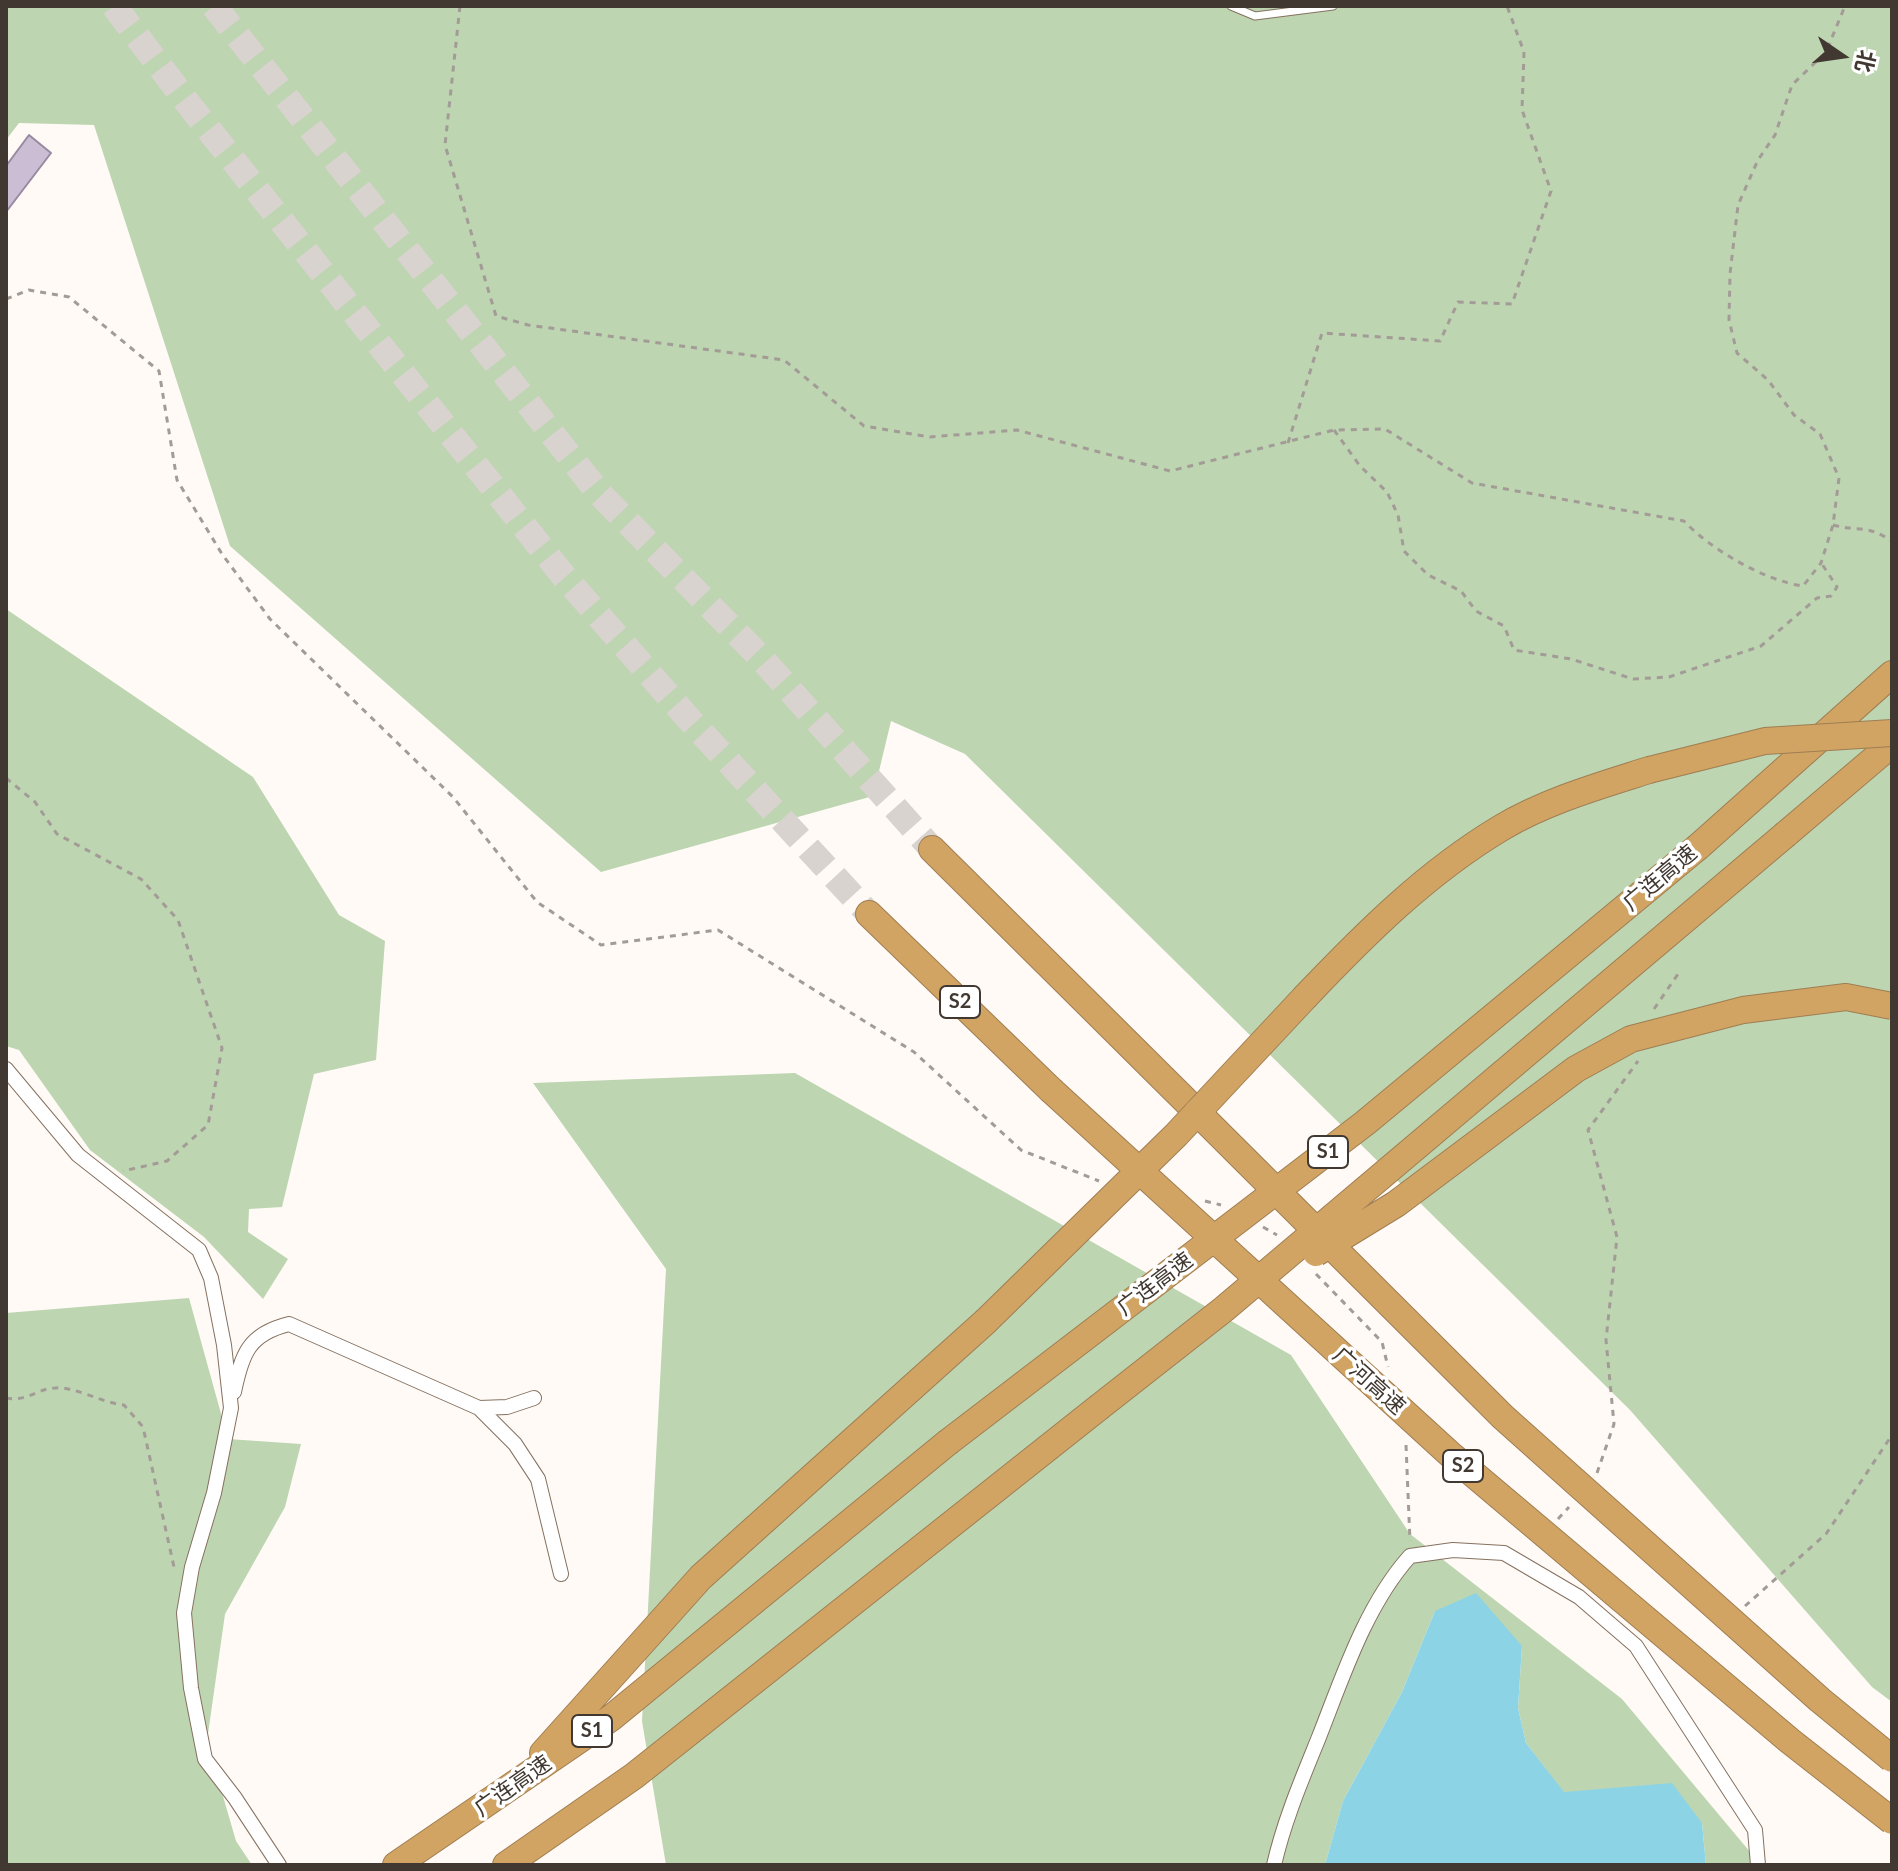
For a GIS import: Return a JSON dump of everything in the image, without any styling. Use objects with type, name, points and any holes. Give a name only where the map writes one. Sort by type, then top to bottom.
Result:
[{"type":"highway","name":"广连高速","points":[[396,1865],[611,1718],[947,1443],[1365,1123],[1698,847],[1892,674]]},
{"type":"highway","points":[[514,1785],[701,1577],[985,1322],[1176,1135],[1366,934],[1438,871],[1502,827],[1565,798],[1649,770],[1765,741],[1892,733]]},
{"type":"highway","name":"S1","points":[[506,1865],[634,1776],[1224,1309],[1892,744]]},
{"type":"highway","points":[[932,849],[1503,1417],[1820,1700],[1892,1759]]},
{"type":"highway","name":"广河高速","points":[[869,914],[1051,1090],[1452,1456],[1892,1821]]},
{"type":"highway","points":[[1224,1309],[1396,1204],[1576,1069],[1631,1039],[1743,1010],[1846,997],[1892,1006]]},
{"type":"street","points":[[6,1069],[78,1155],[199,1250],[211,1278],[217,1305],[231,1408]]},
{"type":"street","points":[[279,1865],[205,1759],[191,1688],[184,1613],[189,1581],[214,1493],[239,1367],[252,1342],[266,1330],[289,1324],[479,1408],[515,1444],[538,1479],[561,1574]]},
{"type":"street","points":[[479,1408],[507,1407],[534,1398]]},
{"type":"street","points":[[1274,1865],[1282,1830],[1349,1661],[1395,1572],[1410,1556],[1453,1550],[1504,1553],[1579,1597],[1636,1646],[1681,1722],[1721,1774],[1755,1830],[1758,1865]]},
{"type":"lane","points":[[1231,6],[1255,16],[1333,6]]},
{"type":"path","points":[[460,6],[445,145],[496,316],[528,325],[784,360],[864,426],[930,437],[1017,430],[1170,471],[1334,430],[1385,429],[1472,483],[1684,521],[1705,543],[1784,583],[1803,586],[1821,563],[1833,525],[1839,478],[1820,434],[1794,415],[1768,380],[1737,353],[1729,320],[1738,205],[1758,160],[1775,135],[1792,85],[1826,52],[1845,6]]},
{"type":"path","points":[[1288,443],[1322,333],[1440,341],[1458,302],[1512,304],[1551,191],[1522,110],[1524,52],[1507,6]]},
{"type":"path","points":[[6,299],[29,290],[69,297],[159,371],[177,480],[222,554],[270,619],[453,797],[537,902],[601,945],[718,930],[914,1052],[1021,1150],[1093,1180],[1108,1182]]},
{"type":"path","points":[[1334,430],[1360,466],[1387,492],[1398,515],[1404,551],[1428,575],[1461,591],[1476,611],[1504,626],[1514,650],[1571,659],[1633,679],[1669,677],[1761,646],[1817,598],[1831,596],[1837,587],[1821,563]]},
{"type":"path","points":[[1833,525],[1849,529],[1866,526],[1892,541]]},
{"type":"path","points":[[6,778],[35,802],[57,834],[141,879],[178,920],[222,1048],[208,1125],[167,1161],[105,1175]]},
{"type":"path","points":[[1651,1014],[1678,974]]},
{"type":"path","points":[[1589,1482],[1599,1471],[1614,1424],[1606,1340],[1617,1237],[1588,1130],[1637,1066],[1640,1053]]},
{"type":"path","points":[[1202,1200],[1229,1210]]},
{"type":"path","points":[[1254,1223],[1279,1236]]},
{"type":"path","points":[[1310,1267],[1382,1342],[1389,1373]]},
{"type":"path","points":[[6,1398],[21,1401],[54,1388],[102,1403],[124,1405],[143,1427],[172,1565],[189,1581]]},
{"type":"path","points":[[1403,1434],[1410,1556]]},
{"type":"path","points":[[1742,1610],[1761,1588],[1826,1534],[1892,1435]]},
{"type":"path","points":[[1549,1525],[1570,1506]]},
{"type":"green space","points":[[6,6],[1892,6],[1892,1702],[1872,1687],[1630,1410],[965,754],[891,721],[873,796],[601,872],[230,546],[94,125],[19,123],[6,140]]},
{"type":"green space","points":[[6,609],[253,777],[339,915],[385,941],[376,1060],[314,1074],[282,1207],[249,1209],[248,1232],[288,1259],[263,1299],[204,1237],[90,1150],[19,1050],[6,1046]]},
{"type":"green space","points":[[795,1073],[1291,1355],[1410,1534],[1622,1699],[1761,1865],[1706,1865],[1702,1823],[1596,1791],[1564,1793],[1526,1743],[1518,1708],[1522,1646],[1435,1611],[1402,1692],[1343,1801],[1325,1865],[666,1865],[642,1721],[666,1269],[533,1083]]},
{"type":"green space","points":[[189,1298],[228,1439],[301,1444],[285,1507],[225,1614],[207,1741],[236,1841],[252,1865],[6,1865],[6,1313]]},
{"type":"water","points":[[1476,1593],[1522,1646],[1518,1708],[1526,1743],[1564,1792],[1672,1783],[1702,1823],[1706,1865],[1325,1865],[1343,1801],[1402,1692],[1435,1611]]},
{"type":"building","points":[[29,135],[51,153],[6,212],[6,166]]},
{"type":"tunnel","points":[[114,6],[562,574],[688,718],[869,914]]},
{"type":"tunnel","points":[[214,6],[598,492],[762,659],[932,849]]}]
